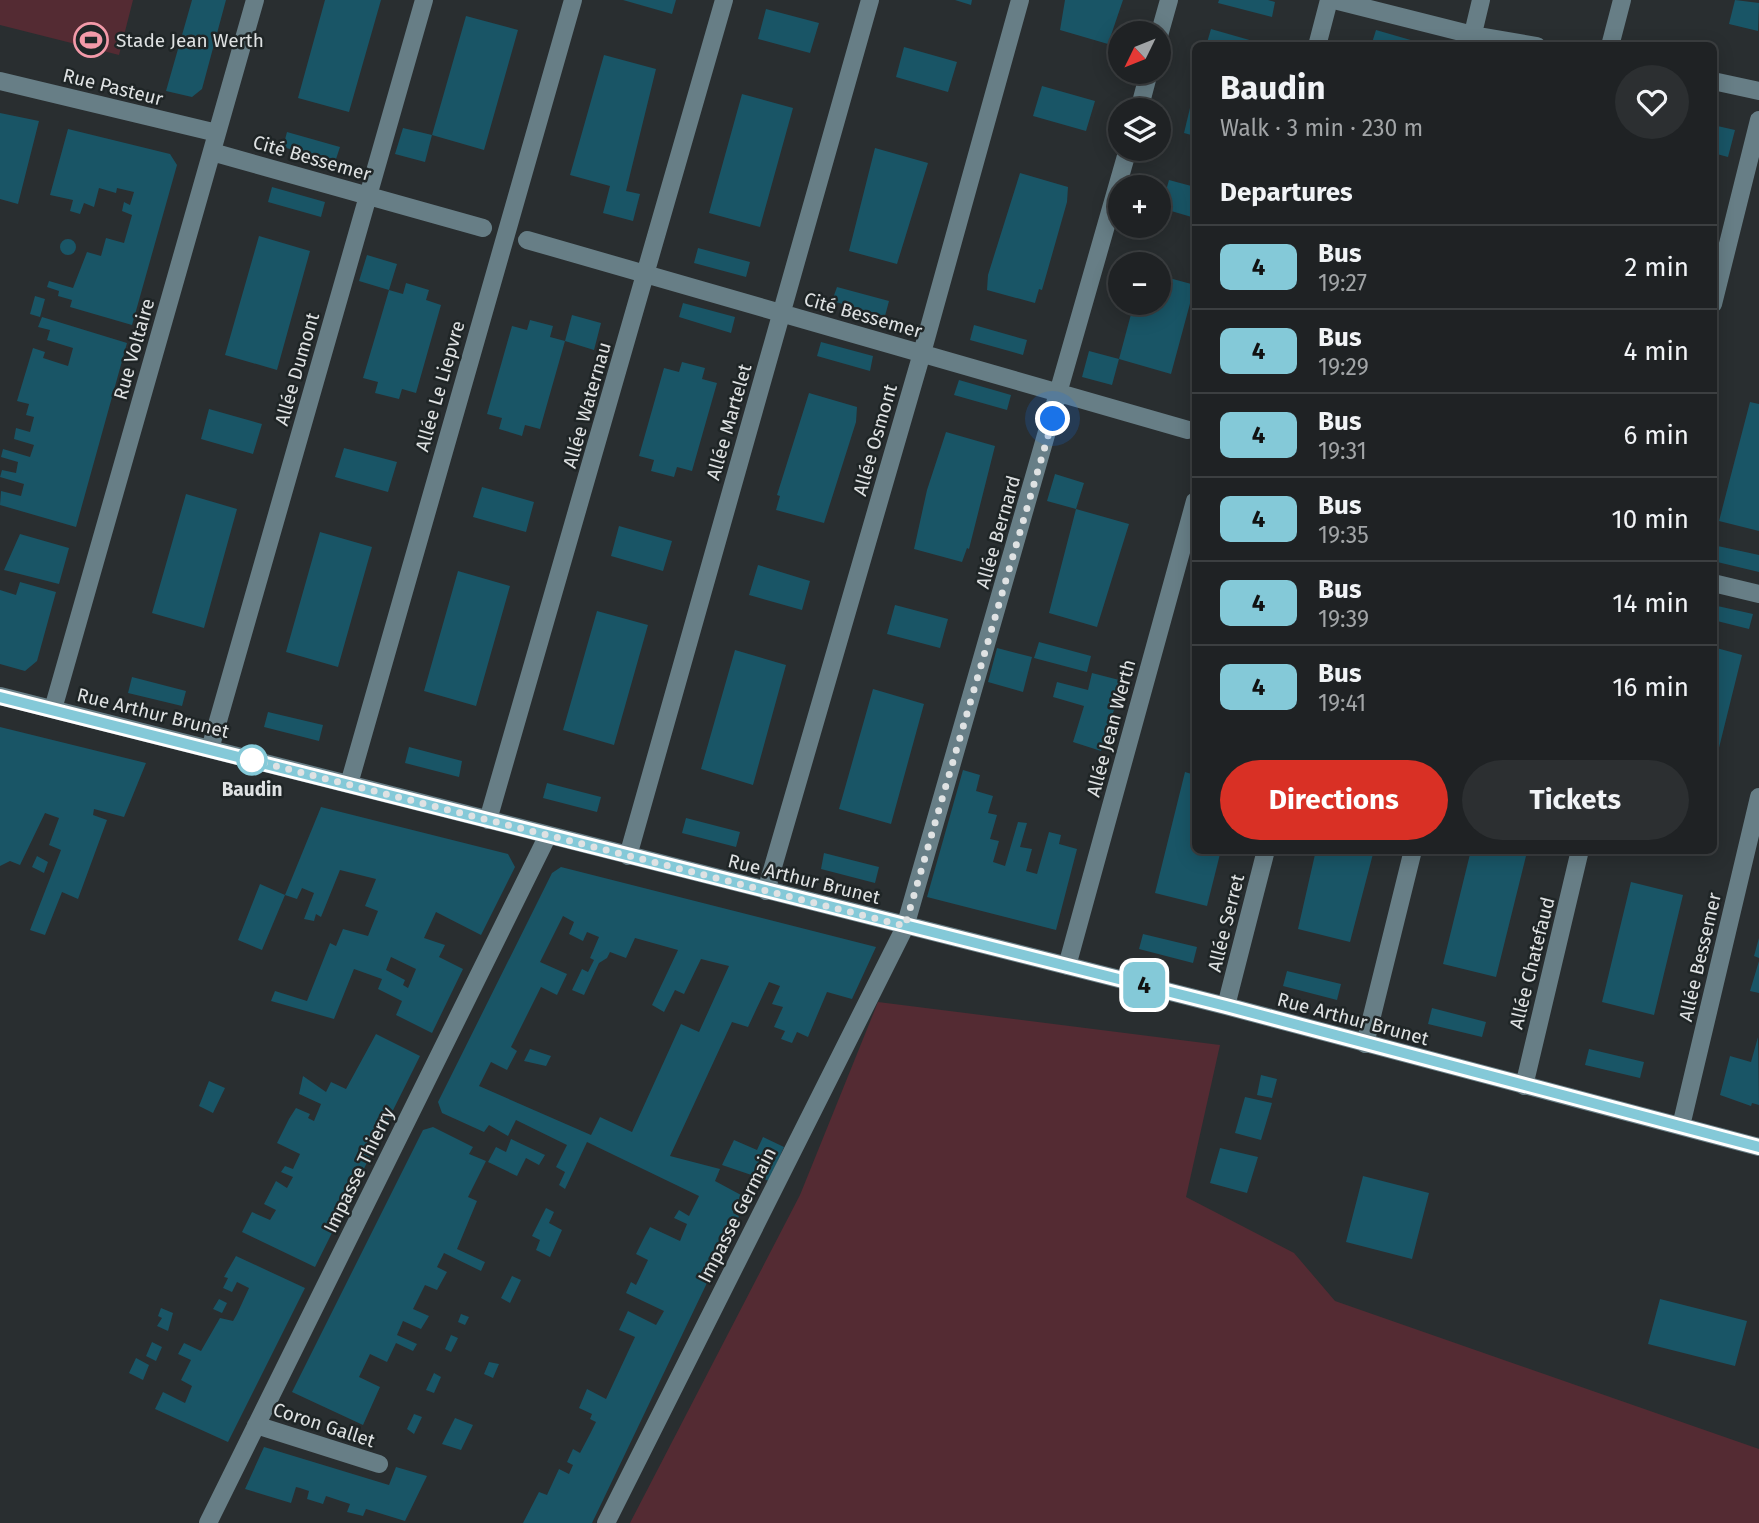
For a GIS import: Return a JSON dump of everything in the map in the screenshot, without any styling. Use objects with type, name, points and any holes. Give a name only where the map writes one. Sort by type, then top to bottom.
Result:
[{"type":"street","name":"Rue Voltaire","points":[[53,709],[255,0]]},
{"type":"street","name":"Allée Dumont","points":[[210,749],[424,0]]},
{"type":"street","name":"Allée Le Liepvre","points":[[349,784],[573,0]]},
{"type":"street","name":"Allée Waternau","points":[[488,820],[724,0]]},
{"type":"street","name":"Allée Martelet","points":[[628,856],[870,0]]},
{"type":"street","name":"Allée Osmont","points":[[766,891],[922,353],[1020,0]]},
{"type":"street","points":[[1163,21],[1169,0]]},
{"type":"street","points":[[1318,42],[1331,0],[1471,40],[1493,42]]},
{"type":"street","points":[[1471,40],[1482,0]]},
{"type":"street","points":[[1611,42],[1622,0]]},
{"type":"street","name":"Rue Pasteur","points":[[0,81],[217,133]]},
{"type":"street","points":[[1717,82],[1759,91]]},
{"type":"street","points":[[1717,288],[1759,120]]},
{"type":"street","name":"Cité Bessemer","points":[[212,152],[483,228]]},
{"type":"street","name":"Allée Bernard","points":[[905,926],[1125,161]]},
{"type":"street","name":"Cité Bessemer","points":[[527,240],[1188,429]]},
{"type":"street","name":"Allée Jean Werth","points":[[1067,966],[1192,513]]},
{"type":"street","points":[[1717,584],[1759,594]]},
{"type":"street","name":"Rue Arthur Brunet","points":[[0,696],[1226,1006],[1759,1147]]},
{"type":"street","name":"Allée Bessemer","points":[[1681,1126],[1759,797]]},
{"type":"street","name":"Impasse Thierry","points":[[208,1523],[548,835]]},
{"type":"street","name":"Allée Serret","points":[[1226,1006],[1265,854]]},
{"type":"street","points":[[1365,1044],[1412,854]]},
{"type":"street","name":"Allée Chatefaud","points":[[1524,1086],[1579,854]]},
{"type":"street","name":"Impasse Germain","points":[[606,1523],[905,926]]},
{"type":"street","name":"Coron Gallet","points":[[256,1425],[379,1464]]},
{"type":"shaded area","name":"Stade Jean Werth","points":[[0,0],[133,0],[119,55],[0,25]]},
{"type":"shaded area","points":[[878,1002],[1220,1045],[1186,1197],[1294,1253],[1335,1301],[1759,1449],[1759,1523],[630,1523],[800,1195]]},
{"type":"building","points":[[192,0],[226,0],[202,89],[192,97],[166,91]]},
{"type":"building","points":[[325,0],[381,0],[349,112],[298,98]]},
{"type":"building","points":[[623,0],[676,0],[672,14]]},
{"type":"building","points":[[955,0],[972,0],[971,5]]},
{"type":"building","points":[[1065,0],[1123,0],[1116,21],[1108,21],[1108,44],[1060,30]]},
{"type":"building","points":[[1219,0],[1275,2],[1272,17],[1218,3]]},
{"type":"building","points":[[1735,0],[1759,3],[1758,31],[1729,24]]},
{"type":"building","points":[[766,9],[819,23],[810,53],[758,39]]},
{"type":"building","points":[[466,16],[518,30],[484,150],[432,135]]},
{"type":"building","points":[[1211,29],[1256,42],[1207,42]]},
{"type":"building","points":[[1376,30],[1418,42],[1372,42]]},
{"type":"building","points":[[904,47],[957,62],[948,92],[896,77]]},
{"type":"building","points":[[604,55],[656,69],[626,191],[640,194],[633,221],[603,213],[610,186],[570,175]]},
{"type":"building","points":[[1042,86],[1095,101],[1086,131],[1033,116]]},
{"type":"building","points":[[742,94],[793,108],[760,227],[709,213]]},
{"type":"building","points":[[1192,100],[1192,135],[1184,133]]},
{"type":"building","points":[[0,113],[39,121],[18,204],[0,199]]},
{"type":"building","points":[[1717,126],[1735,130],[1728,157],[1717,154]]},
{"type":"building","points":[[403,128],[432,135],[425,162],[395,154]]},
{"type":"building","points":[[68,129],[170,154],[177,165],[132,325],[70,307],[72,300],[58,296],[59,291],[47,287],[49,281],[73,288],[87,252],[101,256],[106,238],[124,243],[132,215],[122,211],[124,202],[130,205],[134,192],[117,188],[116,193],[99,188],[94,207],[84,203],[80,214],[70,211],[73,200],[50,195]]},
{"type":"building","points":[[287,132],[340,147],[335,162],[283,147]]},
{"type":"building","points":[[875,148],[928,163],[897,264],[849,251]]},
{"type":"building","points":[[1020,173],[1068,187],[1067,202],[1042,290],[1039,289],[1035,303],[987,290],[988,275]]},
{"type":"building","points":[[1171,181],[1192,186],[1192,217],[1171,211]]},
{"type":"building","points":[[272,187],[325,202],[321,217],[268,202]]},
{"type":"building","points":[[259,236],[310,251],[277,370],[225,355]]},
{"type":"building","points":[[68,239],[74,241],[74,253],[68,255],[62,253],[60,247],[62,241]]},
{"type":"building","points":[[698,248],[750,262],[746,277],[694,263]]},
{"type":"building","points":[[367,255],[397,264],[389,290],[359,281]]},
{"type":"building","points":[[1171,279],[1192,284],[1192,296],[1171,374],[1119,359],[1131,315],[1171,315]]},
{"type":"building","points":[[406,283],[429,290],[426,300],[441,305],[416,393],[402,389],[399,399],[375,393],[378,382],[363,378],[389,290],[403,294]]},
{"type":"building","points":[[837,287],[889,301],[885,316],[832,301]]},
{"type":"building","points":[[35,296],[45,299],[40,317],[30,314]]},
{"type":"building","points":[[683,303],[735,317],[731,333],[679,317]]},
{"type":"building","points":[[572,315],[601,323],[594,350],[565,341]]},
{"type":"building","points":[[42,317],[127,343],[76,527],[0,505],[1,491],[21,496],[24,484],[0,477],[2,470],[16,473],[18,462],[1,457],[3,449],[30,457],[34,445],[14,439],[16,428],[30,432],[34,417],[26,415],[29,404],[17,401],[33,348],[45,352],[43,358],[68,366],[73,348],[47,340],[50,330],[38,327]]},
{"type":"building","points":[[530,320],[553,326],[550,337],[565,341],[540,429],[525,425],[522,436],[499,429],[502,418],[487,414],[512,326],[527,330]]},
{"type":"building","points":[[974,325],[1027,340],[1023,355],[970,340]]},
{"type":"building","points":[[821,342],[873,356],[870,371],[817,356]]},
{"type":"building","points":[[1089,351],[1119,359],[1112,385],[1082,377]]},
{"type":"building","points":[[682,362],[705,368],[702,379],[717,383],[692,471],[677,467],[674,477],[651,471],[654,460],[639,456],[664,368],[679,372]]},
{"type":"building","points":[[959,380],[1011,395],[1007,410],[954,395]]},
{"type":"building","points":[[809,393],[857,407],[856,422],[824,523],[776,510],[780,496],[777,495]]},
{"type":"building","points":[[1750,402],[1759,404],[1759,531],[1719,521]]},
{"type":"building","points":[[209,409],[262,424],[253,454],[201,439]]},
{"type":"building","points":[[946,432],[995,446],[969,549],[967,548],[962,562],[914,549],[927,490]]},
{"type":"building","points":[[344,448],[397,462],[388,492],[335,477]]},
{"type":"building","points":[[1055,474],[1084,483],[1076,509],[1047,501]]},
{"type":"building","points":[[482,487],[534,502],[526,532],[473,517]]},
{"type":"building","points":[[186,494],[237,509],[204,628],[152,613]]},
{"type":"building","points":[[1076,509],[1129,524],[1097,627],[1049,613]]},
{"type":"building","points":[[619,526],[672,541],[663,571],[611,556]]},
{"type":"building","points":[[320,532],[372,547],[338,667],[286,652]]},
{"type":"building","points":[[20,534],[69,548],[59,584],[4,570]]},
{"type":"building","points":[[1717,546],[1759,555],[1759,572],[1717,562]]},
{"type":"building","points":[[758,565],[810,581],[802,610],[749,595]]},
{"type":"building","points":[[458,571],[510,586],[476,706],[424,691]]},
{"type":"building","points":[[20,582],[56,592],[37,661],[25,671],[0,664],[0,590],[16,595]]},
{"type":"building","points":[[895,605],[948,619],[940,648],[887,634]]},
{"type":"building","points":[[1717,606],[1753,614],[1749,629],[1717,621]]},
{"type":"building","points":[[597,611],[648,625],[614,745],[563,730]]},
{"type":"building","points":[[1039,642],[1091,656],[1087,672],[1034,658]]},
{"type":"building","points":[[997,648],[1032,657],[1023,692],[988,682]]},
{"type":"building","points":[[1717,648],[1742,655],[1717,756]]},
{"type":"building","points":[[735,650],[786,665],[753,785],[701,769]]},
{"type":"building","points":[[1092,673],[1123,681],[1101,751],[1073,742],[1084,706],[1053,697],[1057,682],[1088,690]]},
{"type":"building","points":[[132,677],[186,691],[182,706],[128,693]]},
{"type":"building","points":[[873,689],[924,704],[891,824],[839,809]]},
{"type":"building","points":[[268,712],[323,725],[319,741],[264,727]]},
{"type":"building","points":[[0,727],[146,763],[124,817],[94,809],[93,815],[107,820],[78,899],[62,892],[45,935],[30,930],[61,850],[49,845],[59,818],[45,813],[20,865],[10,861],[0,866]]},
{"type":"building","points":[[409,747],[462,761],[459,777],[405,763]]},
{"type":"building","points":[[963,770],[980,775],[976,791],[993,796],[988,813],[997,815],[990,839],[999,841],[993,862],[1005,866],[1018,822],[1027,823],[1020,847],[1032,849],[1026,871],[1037,874],[1049,832],[1061,835],[1059,844],[1077,849],[1056,930],[927,897]]},
{"type":"building","points":[[1185,772],[1192,774],[1192,854],[1220,854],[1207,906],[1155,893]]},
{"type":"building","points":[[547,783],[601,797],[597,812],[543,798]]},
{"type":"building","points":[[321,807],[508,854],[515,867],[481,935],[436,912],[424,938],[445,945],[439,957],[463,969],[432,1033],[396,1015],[402,1001],[378,989],[382,979],[354,969],[334,1019],[271,1001],[275,991],[307,1001],[330,943],[336,946],[343,929],[368,936],[378,911],[365,906],[376,879],[340,870],[321,917],[316,914],[314,921],[304,919],[314,893],[302,888],[297,899],[285,895]],"holes":[[[391,957],[416,969],[408,988],[403,985],[405,980],[386,970]]]},
{"type":"building","points":[[686,818],[740,832],[736,847],[682,833]]},
{"type":"building","points":[[824,853],[879,867],[875,883],[821,869]]},
{"type":"building","points":[[1315,854],[1373,854],[1350,942],[1298,929]]},
{"type":"building","points":[[1470,854],[1526,856],[1496,977],[1443,964]]},
{"type":"building","points":[[37,856],[48,862],[44,873],[32,867]]},
{"type":"building","points":[[561,867],[876,947],[852,999],[827,992],[808,1037],[797,1032],[792,1043],[781,1039],[785,1031],[774,1027],[783,1007],[772,1004],[780,986],[769,982],[748,1027],[732,1022],[670,1156],[720,1169],[715,1181],[741,1195],[733,1213],[739,1216],[592,1523],[523,1523],[539,1492],[547,1495],[559,1469],[569,1474],[573,1465],[567,1462],[573,1449],[580,1453],[596,1422],[590,1419],[592,1414],[579,1408],[587,1389],[606,1399],[635,1337],[619,1330],[628,1311],[656,1325],[664,1311],[626,1293],[631,1282],[636,1285],[648,1260],[636,1254],[645,1236],[650,1227],[680,1241],[687,1224],[674,1218],[679,1210],[689,1216],[699,1196],[587,1142],[565,1189],[559,1185],[565,1172],[556,1167],[567,1145],[516,1120],[508,1136],[489,1125],[484,1132],[442,1113],[438,1102],[552,873]],"holes":[[[563,916],[574,922],[569,934],[583,941],[587,932],[599,937],[590,958],[594,960],[588,972],[582,969],[572,990],[584,995],[599,963],[607,958],[610,952],[626,958],[635,938],[678,950],[652,1005],[664,1012],[675,990],[684,994],[701,959],[729,966],[699,1032],[681,1024],[632,1132],[600,1117],[591,1135],[479,1086],[491,1062],[507,1070],[517,1051],[511,1047],[541,987],[557,995],[567,974],[540,962]]]},
{"type":"building","points":[[1631,882],[1683,895],[1654,1015],[1602,1002]]},
{"type":"building","points":[[260,884],[285,895],[262,950],[238,940]]},
{"type":"building","points":[[1143,934],[1197,947],[1193,963],[1139,949]]},
{"type":"building","points":[[1759,938],[1759,958],[1754,956]]},
{"type":"building","points":[[1759,961],[1759,993],[1750,991]]},
{"type":"building","points":[[1287,971],[1341,984],[1337,1000],[1283,986]]},
{"type":"building","points":[[1432,1008],[1486,1022],[1482,1037],[1428,1024]]},
{"type":"building","points":[[376,1034],[420,1056],[315,1267],[242,1232],[252,1212],[270,1220],[276,1210],[264,1204],[276,1181],[287,1188],[293,1177],[281,1172],[285,1166],[293,1169],[300,1154],[277,1143],[296,1108],[310,1114],[308,1118],[314,1121],[321,1104],[299,1094],[303,1076],[326,1092],[331,1082],[346,1089]]},
{"type":"building","points":[[1758,1037],[1759,1105],[1752,1103],[1751,1106],[1720,1095],[1730,1056],[1751,1062]]},
{"type":"building","points":[[530,1049],[551,1056],[546,1066],[524,1061]]},
{"type":"building","points":[[1589,1049],[1644,1062],[1640,1078],[1585,1065]]},
{"type":"building","points":[[1261,1075],[1277,1079],[1272,1098],[1257,1095]]},
{"type":"building","points":[[209,1081],[225,1088],[213,1113],[199,1106]]},
{"type":"building","points":[[1245,1097],[1272,1103],[1261,1140],[1235,1133]]},
{"type":"building","points":[[433,1127],[473,1147],[469,1154],[486,1161],[468,1197],[477,1201],[457,1249],[485,1262],[481,1271],[444,1253],[437,1267],[447,1272],[437,1290],[425,1285],[413,1309],[429,1316],[421,1329],[403,1321],[397,1335],[417,1344],[413,1351],[396,1343],[387,1362],[370,1354],[359,1377],[380,1387],[363,1425],[292,1392],[423,1130]]},
{"type":"building","points":[[763,1137],[784,1147],[769,1181],[722,1165],[734,1140],[757,1150]]},
{"type":"building","points":[[511,1139],[545,1155],[539,1165],[526,1158],[517,1176],[488,1162],[496,1147],[506,1152]]},
{"type":"building","points":[[1220,1148],[1258,1157],[1247,1193],[1210,1183]]},
{"type":"building","points":[[1363,1176],[1429,1193],[1412,1259],[1346,1242]]},
{"type":"building","points":[[546,1208],[554,1212],[549,1223],[562,1230],[550,1257],[536,1250],[540,1240],[532,1236]]},
{"type":"building","points":[[236,1256],[305,1288],[228,1442],[155,1409],[163,1392],[185,1403],[192,1386],[181,1380],[191,1360],[178,1354],[184,1343],[201,1351],[220,1318],[233,1321],[237,1314],[249,1288],[237,1282],[232,1292],[223,1288],[228,1278],[224,1277]]},
{"type":"building","points":[[512,1276],[521,1280],[510,1303],[501,1298]]},
{"type":"building","points":[[219,1299],[227,1303],[222,1313],[213,1309]]},
{"type":"building","points":[[1660,1299],[1747,1321],[1735,1366],[1648,1344]]},
{"type":"building","points":[[161,1308],[173,1313],[168,1331],[157,1326],[162,1318],[158,1316]]},
{"type":"building","points":[[461,1314],[469,1317],[465,1325],[458,1322]]},
{"type":"building","points":[[451,1335],[458,1338],[451,1352],[445,1349]]},
{"type":"building","points":[[152,1342],[162,1347],[156,1361],[146,1356]]},
{"type":"building","points":[[136,1358],[149,1365],[143,1380],[129,1373]]},
{"type":"building","points":[[489,1362],[499,1364],[493,1378],[484,1374]]},
{"type":"building","points":[[434,1373],[441,1377],[434,1393],[426,1390]]},
{"type":"building","points":[[414,1414],[422,1417],[414,1434],[407,1429]]},
{"type":"building","points":[[455,1418],[473,1425],[461,1450],[442,1444]]},
{"type":"building","points":[[264,1447],[389,1485],[396,1467],[427,1476],[405,1521],[366,1509],[363,1516],[347,1512],[350,1504],[326,1496],[323,1504],[307,1499],[309,1491],[296,1487],[291,1503],[245,1489]]},
{"type":"bus line","name":"4","points":[[0,697],[1226,1006],[1759,1147]]},
{"type":"place","name":"Stade Jean Werth","points":[[91,40]]},
{"type":"place","name":"Baudin","points":[[252,760]]},
{"type":"route","points":[[252,760],[905,926],[1053,419]]}]
